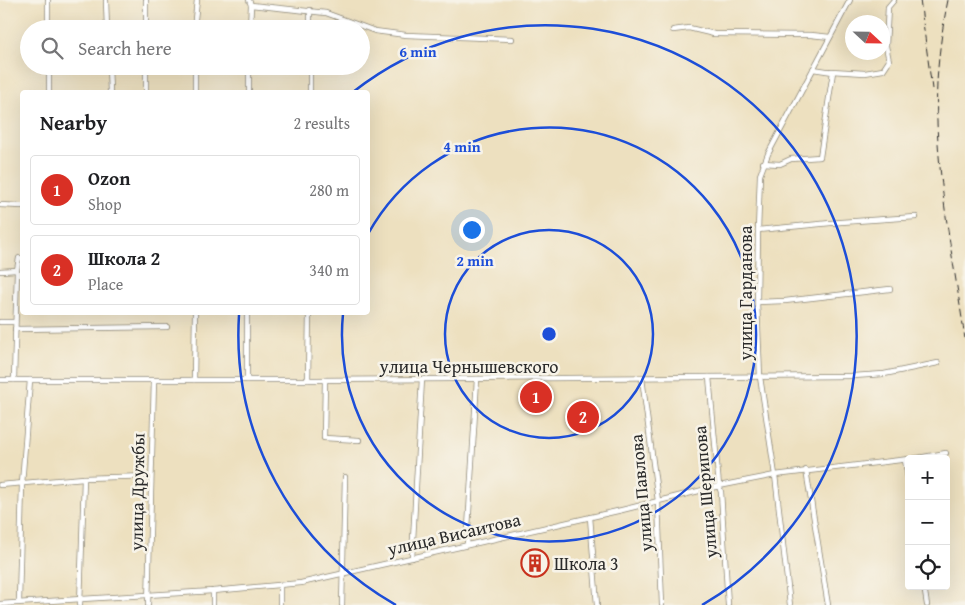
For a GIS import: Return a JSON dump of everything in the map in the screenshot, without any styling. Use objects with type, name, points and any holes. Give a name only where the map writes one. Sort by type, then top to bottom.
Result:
[{"type":"street","points":[[48,0],[48,20]]},
{"type":"street","points":[[106,0],[107,20]]},
{"type":"street","points":[[146,0],[146,20]]},
{"type":"street","points":[[195,20],[197,0]]},
{"type":"street","name":"улица Гарданова","points":[[790,605],[775,474],[760,377],[758,230],[760,175],[763,163],[850,0]]},
{"type":"street","points":[[813,69],[831,72],[865,73],[883,70],[889,61],[886,46],[888,7],[894,0]]},
{"type":"street","points":[[250,20],[250,2],[326,13],[345,20]]},
{"type":"street","points":[[310,10],[310,20]]},
{"type":"street","points":[[673,30],[690,28],[714,34],[811,35],[830,37]]},
{"type":"street","points":[[370,29],[406,35],[512,39]]},
{"type":"street","points":[[763,163],[780,164],[791,160],[820,157],[833,72],[831,72]]},
{"type":"street","points":[[49,75],[49,90]]},
{"type":"street","points":[[109,75],[110,90]]},
{"type":"street","points":[[146,75],[146,90]]},
{"type":"street","points":[[195,75],[195,90]]},
{"type":"street","points":[[249,75],[249,90]]},
{"type":"street","points":[[310,75],[310,90]]},
{"type":"street","points":[[0,205],[20,206]]},
{"type":"street","points":[[758,230],[916,217]]},
{"type":"street","points":[[14,380],[15,299],[17,270],[20,258]]},
{"type":"street","points":[[0,271],[17,270]]},
{"type":"street","points":[[758,302],[785,301],[890,289]]},
{"type":"street","points":[[15,299],[20,299]]},
{"type":"street","points":[[194,315],[194,380]]},
{"type":"street","points":[[247,315],[247,380]]},
{"type":"street","points":[[308,380],[309,315]]},
{"type":"street","points":[[0,322],[15,322]]},
{"type":"street","points":[[15,329],[166,327]]},
{"type":"street","name":"улица Чернышевского","points":[[0,380],[324,380],[854,376],[884,374],[938,363]]},
{"type":"street","name":"улица Шерипова","points":[[709,377],[721,492],[728,605]]},
{"type":"street","points":[[467,545],[476,378]]},
{"type":"street","name":"улица Павлова","points":[[642,378],[658,501],[662,605]]},
{"type":"street","points":[[412,558],[422,379]]},
{"type":"street","points":[[19,602],[22,484],[30,380]]},
{"type":"street","name":"улица Дружбы","points":[[148,605],[154,380]]},
{"type":"street","points":[[324,380],[324,438],[359,440]]},
{"type":"street","name":"улица Висаитова","points":[[934,455],[946,453]]},
{"type":"street","name":"улица Висаитова","points":[[0,604],[280,585],[341,575],[775,474],[905,459]]},
{"type":"street","points":[[806,470],[828,605]]},
{"type":"street","points":[[0,486],[84,478],[150,476]]},
{"type":"street","points":[[342,605],[344,476]]},
{"type":"street","points":[[80,605],[84,478]]},
{"type":"street","points":[[590,518],[597,605]]},
{"type":"street","points":[[280,585],[280,605]]},
{"type":"street","points":[[925,590],[927,605]]},
{"type":"street","points":[[213,591],[213,605]]},
{"type":"railway","points":[[920,0],[932,89]]},
{"type":"railway","points":[[948,0],[939,60],[937,90],[938,148],[944,202],[965,339]]},
{"type":"place","name":"Ozon","points":[[536,397]]},
{"type":"place","name":"Школа 2","points":[[583,417]]},
{"type":"place","name":"Школа 3","points":[[535,563]]}]
